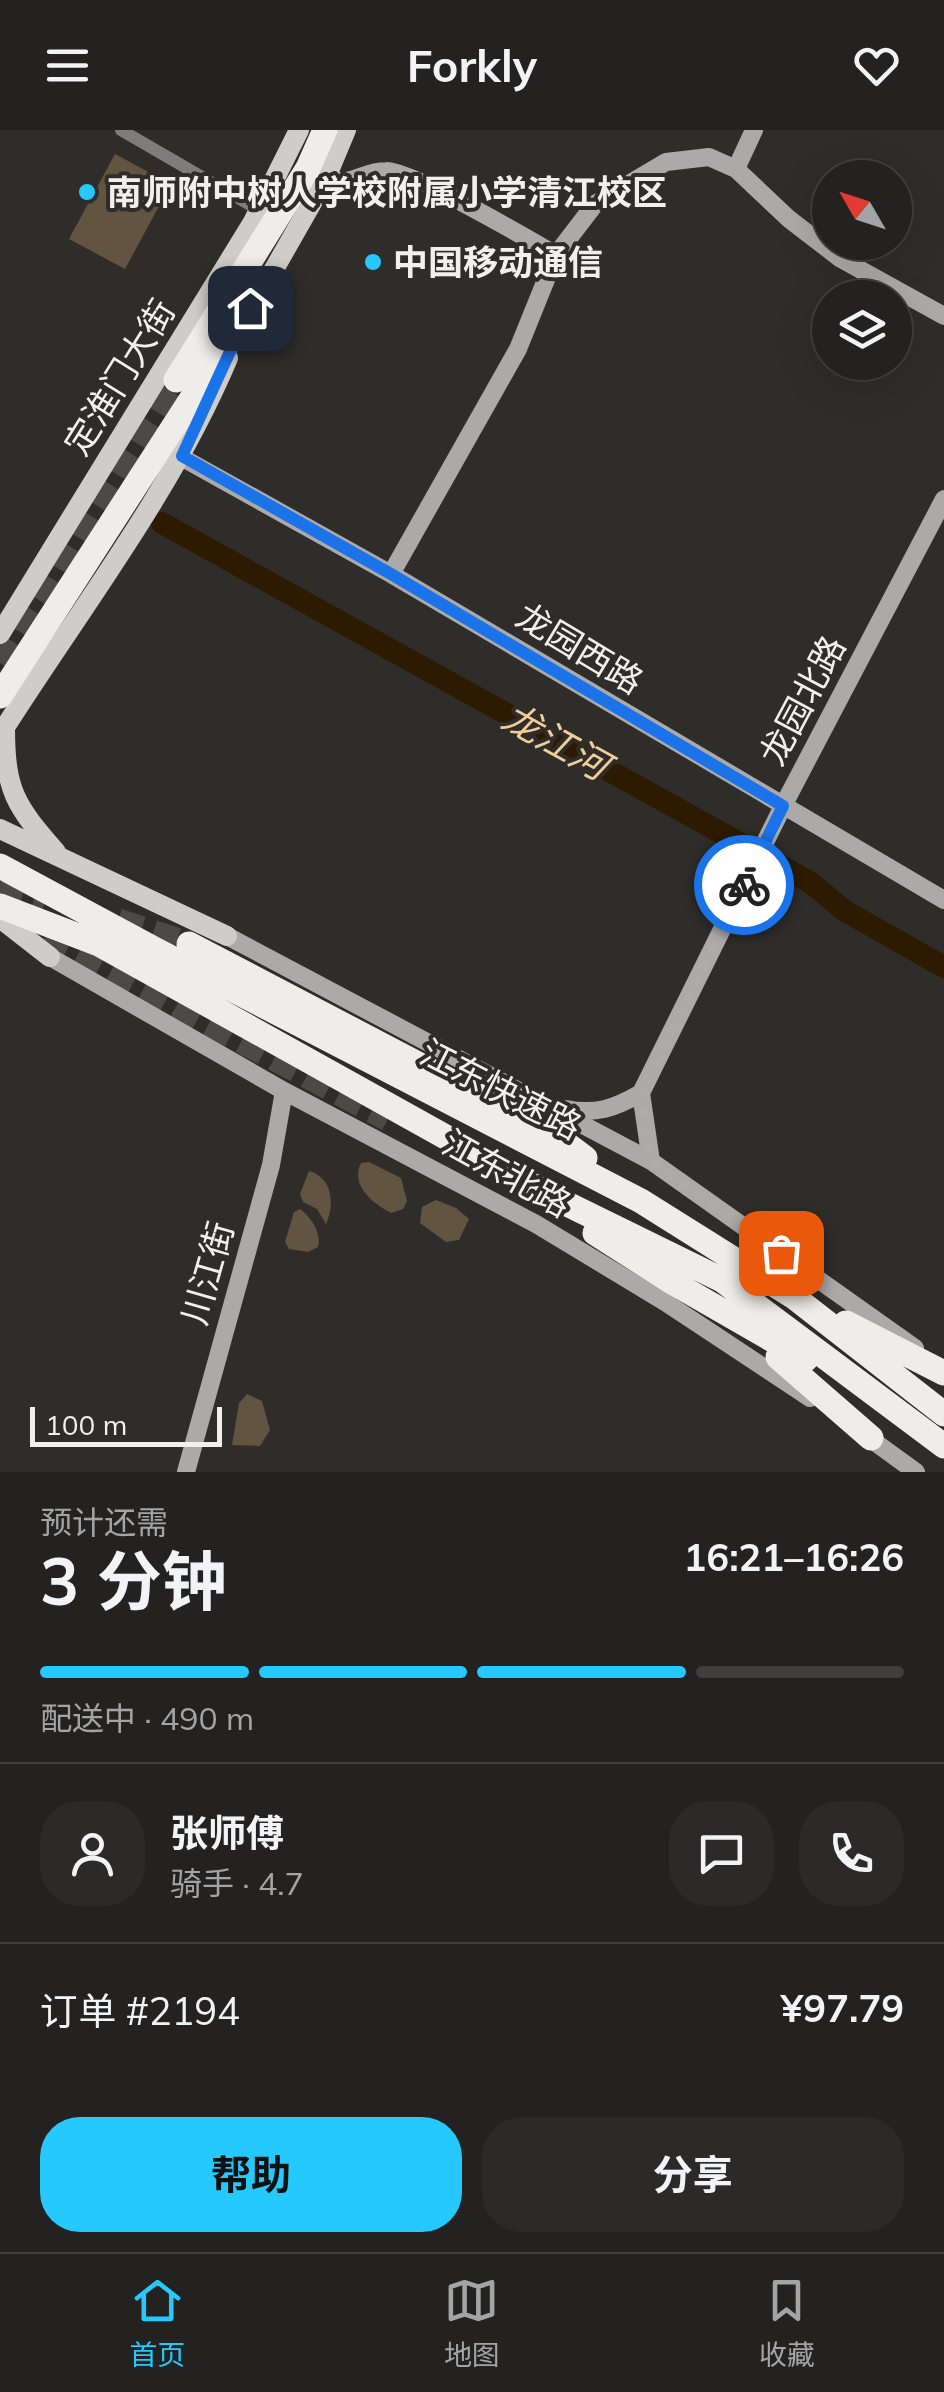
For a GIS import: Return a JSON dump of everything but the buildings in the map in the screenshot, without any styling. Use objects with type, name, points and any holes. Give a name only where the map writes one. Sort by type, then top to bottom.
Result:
[{"type":"highway","points":[[176,380],[308,168],[324,130]]},
{"type":"highway","points":[[0,696],[250,308]]},
{"type":"highway","name":"江东快速路","points":[[0,866],[641,1200],[794,1297],[944,1414]]},
{"type":"highway","points":[[48,927],[44,914],[50,902],[63,899]]},
{"type":"highway","name":"江东快速路","points":[[0,906],[99,944],[557,1199],[722,1280],[944,1446]]},
{"type":"highway","points":[[189,944],[557,1137],[641,1200]]},
{"type":"highway","points":[[416,1134],[578,1222],[672,1282],[908,1418]]},
{"type":"highway","points":[[672,1282],[804,1376],[870,1438]]},
{"type":"highway","points":[[794,1297],[944,1370]]},
{"type":"main road","name":"定淮门大街","points":[[0,634],[259,210],[299,130]]},
{"type":"main road","points":[[61,858],[18,802],[6,776],[2,731],[130,542],[182,456],[250,308],[326,178],[346,130]]},
{"type":"main road","points":[[736,168],[754,130]]},
{"type":"main road","points":[[391,574],[518,348],[556,256],[595,204],[666,162],[710,158],[736,168],[789,219],[842,259],[944,316]]},
{"type":"main road","points":[[326,178],[341,184],[388,170],[433,188],[556,256]]},
{"type":"main road","name":"龙园西路","points":[[182,456],[391,574],[944,900]]},
{"type":"main road","name":"龙园北路","points":[[641,1093],[783,806],[944,499]]},
{"type":"main road","points":[[0,829],[227,936],[651,1161],[944,1370]]},
{"type":"main road","points":[[0,918],[50,957]]},
{"type":"main road","points":[[0,932],[50,957]]},
{"type":"main road","name":"江东北路","points":[[50,957],[284,1091],[536,1224],[665,1302],[916,1472]]},
{"type":"main road","name":"川江街","points":[[186,1472],[271,1166],[284,1091]]},
{"type":"main road","points":[[547,1105],[587,1113],[615,1108],[641,1093],[651,1161]]},
{"type":"street","points":[[120,130],[259,210]]},
{"type":"shaded area","points":[[115,154],[171,184],[125,269],[69,239]]},
{"type":"shaded area","points":[[369,1162],[401,1178],[407,1201],[403,1209],[391,1213],[365,1192],[358,1171],[361,1163]]},
{"type":"shaded area","points":[[309,1171],[323,1179],[330,1193],[326,1224],[317,1209],[303,1202],[300,1194]]},
{"type":"shaded area","points":[[436,1200],[456,1208],[469,1219],[459,1240],[446,1242],[420,1223],[422,1207]]},
{"type":"shaded area","points":[[300,1209],[312,1221],[318,1236],[318,1247],[308,1252],[289,1249],[285,1242],[294,1212]]},
{"type":"shaded area","points":[[247,1394],[262,1401],[270,1430],[260,1446],[232,1445],[239,1403]]},
{"type":"waterway","name":"龙江河","points":[[162,523],[810,882],[845,911],[944,967]]},
{"type":"tunnel","points":[[0,663],[176,380]]},
{"type":"tunnel","points":[[0,884],[46,899]]},
{"type":"tunnel","points":[[13,919],[388,1119]]},
{"type":"tunnel","points":[[118,921],[189,944]]},
{"type":"way so far","points":[[744,885],[641,1093],[651,1161],[781,1253]]},
{"type":"place","name":"南师附中树人学校附属小学清江校区","points":[[87,192]]},
{"type":"place","name":"中国移动通信","points":[[373,262]]},
{"type":"route","points":[[250,308],[182,456],[391,574],[783,806],[744,885]]}]
